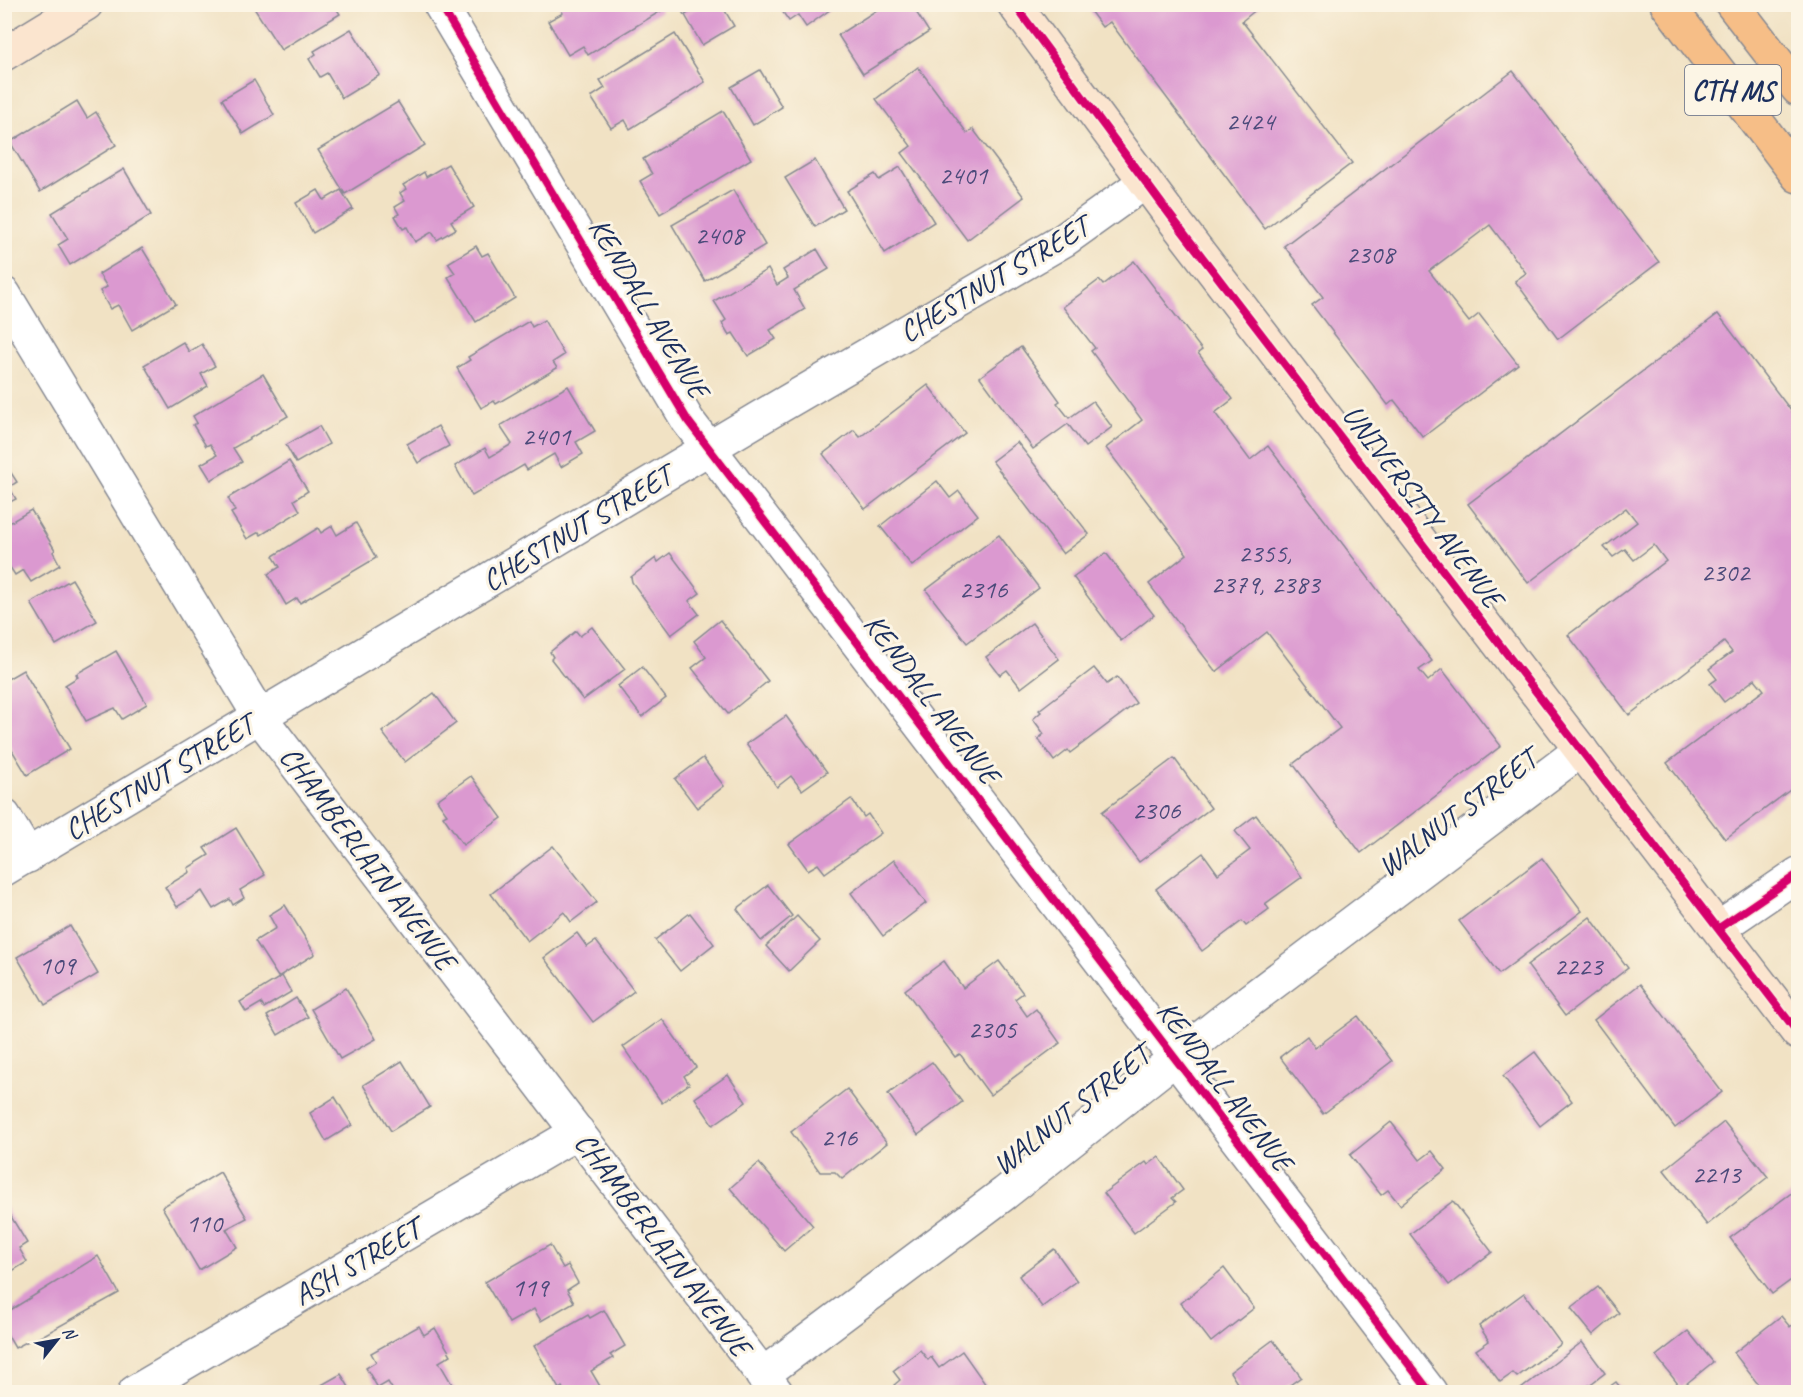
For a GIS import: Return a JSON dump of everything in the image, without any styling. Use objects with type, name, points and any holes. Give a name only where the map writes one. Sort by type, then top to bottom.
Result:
[{"type":"main road","name":"CTH MS","points":[[1667,4],[1798,176]]},
{"type":"main road","name":"CTH MS","points":[[1732,4],[1798,89]]},
{"type":"street","points":[[4,54],[86,4]]},
{"type":"street","name":"KENDALL AVENUE","points":[[440,4],[688,421],[1430,1392]]},
{"type":"street","name":"UNIVERSITY AVENUE","points":[[1014,4],[1145,182],[1798,1033]]},
{"type":"street","name":"CHESTNUT STREET","points":[[16,863],[710,448],[1064,240],[1145,182]]},
{"type":"street","name":"CHAMBERLAIN AVENUE","points":[[4,294],[260,717],[769,1384]]},
{"type":"street","name":"WALNUT STREET","points":[[769,1384],[1174,1059],[1581,750]]},
{"type":"street","points":[[4,816],[16,863]]},
{"type":"street","points":[[1719,928],[1798,874]]},
{"type":"street","name":"ASH STREET","points":[[135,1392],[578,1132]]},
{"type":"building","points":[[562,4],[657,4],[661,11],[588,55],[583,46],[568,55],[548,21],[563,13],[559,6]]},
{"type":"building","points":[[678,4],[701,4],[684,15]]},
{"type":"building","points":[[703,4],[721,4],[734,26],[702,45],[685,15]]},
{"type":"building","points":[[777,4],[838,4],[806,27],[798,15],[789,21]]},
{"type":"building","points":[[886,4],[911,4],[929,32],[863,74],[838,35]]},
{"type":"building","points":[[1085,4],[1263,4],[1242,21],[1352,163],[1265,229],[1110,22],[1102,27]]},
{"type":"building","points":[[252,5],[334,5],[340,14],[281,50]]},
{"type":"building","points":[[351,29],[380,75],[342,98],[327,73],[320,77],[309,59],[316,54],[314,51]]},
{"type":"building","points":[[675,34],[705,82],[630,129],[625,120],[611,128],[591,97],[605,88],[600,80]]},
{"type":"building","points":[[918,67],[967,133],[973,129],[1024,197],[967,240],[902,153],[911,146],[876,99]]},
{"type":"building","points":[[760,70],[782,107],[753,125],[731,87]]},
{"type":"building","points":[[1513,71],[1659,262],[1558,339],[1515,281],[1526,273],[1490,225],[1429,271],[1469,322],[1479,314],[1518,364],[1423,437],[1394,400],[1388,405],[1312,305],[1323,297],[1284,246]]},
{"type":"building","points":[[254,80],[274,115],[243,134],[222,99]]},
{"type":"building","points":[[77,101],[87,118],[96,112],[116,145],[40,192],[10,142]]},
{"type":"building","points":[[398,102],[425,145],[345,194],[318,150]]},
{"type":"building","points":[[723,111],[751,159],[660,214],[640,181],[652,174],[643,159]]},
{"type":"building","points":[[815,160],[844,209],[815,227],[785,178]]},
{"type":"building","points":[[448,164],[474,207],[451,221],[456,229],[437,240],[432,232],[415,242],[407,227],[403,229],[395,216],[399,214],[395,207],[405,201],[400,193],[406,189],[403,185],[424,172],[426,177]]},
{"type":"building","points":[[900,167],[934,222],[885,253],[847,191],[875,174],[879,180]]},
{"type":"building","points":[[124,169],[151,215],[70,265],[58,245],[68,239],[52,213]]},
{"type":"building","points":[[318,190],[324,200],[341,190],[353,209],[313,233],[296,203]]},
{"type":"building","points":[[733,190],[765,245],[705,281],[672,225]]},
{"type":"building","points":[[476,246],[482,256],[488,253],[515,298],[476,322],[448,277],[455,273],[448,263]]},
{"type":"building","points":[[142,248],[176,304],[132,330],[118,305],[110,309],[100,291],[107,287],[99,274]]},
{"type":"building","points":[[817,249],[829,269],[794,290],[805,309],[770,330],[776,339],[748,356],[733,333],[729,335],[722,323],[726,320],[714,301],[768,269],[777,285],[788,278],[783,270]]},
{"type":"building","points":[[1134,261],[1202,350],[1198,353],[1233,399],[1215,413],[1250,460],[1268,446],[1432,661],[1419,670],[1428,681],[1442,669],[1501,746],[1361,853],[1293,764],[1340,728],[1267,632],[1216,672],[1149,584],[1187,554],[1106,448],[1142,420],[1091,351],[1095,348],[1063,307],[1099,280],[1103,285]]},
{"type":"building","points":[[1718,314],[1798,420],[1798,784],[1725,839],[1667,763],[1764,690],[1755,679],[1724,702],[1710,684],[1717,679],[1709,669],[1732,652],[1724,642],[1629,715],[1568,635],[1666,561],[1654,545],[1634,560],[1625,549],[1613,557],[1604,547],[1637,522],[1626,508],[1528,583],[1468,504]]},
{"type":"building","points":[[544,320],[564,355],[553,362],[557,368],[496,404],[494,401],[481,408],[457,368],[470,360],[468,357],[529,321],[532,327]]},
{"type":"building","points":[[183,342],[189,352],[202,344],[215,366],[201,374],[208,386],[170,409],[144,365]]},
{"type":"building","points":[[1021,347],[1060,401],[1057,403],[1069,418],[1093,401],[1112,427],[1085,447],[1068,424],[1033,449],[980,377]]},
{"type":"building","points":[[263,374],[288,416],[233,448],[242,462],[211,480],[201,464],[217,455],[210,444],[206,446],[193,425],[197,423],[193,416]]},
{"type":"building","points":[[928,385],[965,433],[865,509],[823,454],[854,430],[860,437]]},
{"type":"building","points":[[568,386],[595,431],[576,442],[583,454],[561,467],[554,454],[527,470],[524,465],[472,496],[455,466],[485,448],[490,457],[512,444],[500,426]]},
{"type":"building","points":[[319,426],[329,444],[296,463],[286,445]]},
{"type":"building","points":[[438,426],[449,446],[418,463],[407,444]]},
{"type":"building","points":[[1017,442],[1089,534],[1063,554],[992,461]]},
{"type":"building","points":[[289,461],[308,491],[294,500],[300,511],[261,535],[259,532],[247,539],[231,513],[235,511],[228,498]]},
{"type":"building","points":[[4,462],[17,482],[9,487],[16,499],[4,505]]},
{"type":"building","points":[[937,481],[950,498],[959,491],[978,515],[912,566],[880,526]]},
{"type":"building","points":[[31,510],[55,550],[53,552],[60,565],[31,582],[23,570],[15,575],[4,558],[4,526]]},
{"type":"building","points":[[356,523],[376,558],[300,603],[297,598],[286,605],[268,574],[280,567],[273,556],[318,528],[321,533],[332,526],[337,535]]},
{"type":"building","points":[[999,535],[1039,588],[967,643],[926,590]]},
{"type":"building","points":[[670,553],[700,593],[689,601],[699,614],[671,635],[632,582],[631,577],[656,558],[658,562]]},
{"type":"building","points":[[1106,553],[1154,615],[1121,641],[1073,577]]},
{"type":"building","points":[[72,579],[97,621],[56,645],[31,603]]},
{"type":"building","points":[[720,620],[768,681],[728,714],[692,668],[706,657],[694,641]]},
{"type":"building","points":[[1032,623],[1059,659],[1021,688],[1007,670],[1000,675],[986,657]]},
{"type":"building","points":[[592,627],[625,669],[583,700],[551,659],[553,657],[550,652],[576,631],[580,636]]},
{"type":"building","points":[[116,651],[147,704],[122,719],[115,708],[86,721],[65,685],[78,677],[76,674]]},
{"type":"building","points":[[642,667],[666,698],[642,717],[618,686]]},
{"type":"building","points":[[1094,668],[1107,684],[1117,677],[1136,703],[1070,753],[1068,750],[1054,761],[1038,739],[1044,734],[1033,719],[1041,712],[1039,710]]},
{"type":"building","points":[[23,670],[70,749],[27,775],[4,737],[4,681]]},
{"type":"building","points":[[434,693],[456,723],[405,762],[382,732]]},
{"type":"building","points":[[786,716],[827,772],[802,790],[791,776],[777,787],[746,744]]},
{"type":"building","points":[[703,758],[724,786],[697,808],[675,779]]},
{"type":"building","points":[[1174,758],[1211,808],[1139,862],[1102,812]]},
{"type":"building","points":[[471,776],[502,818],[463,845],[443,816],[447,814],[437,800]]},
{"type":"building","points":[[851,799],[864,817],[868,814],[881,833],[825,873],[818,864],[808,870],[789,844]]},
{"type":"building","points":[[1256,815],[1302,877],[1265,904],[1269,909],[1246,926],[1242,921],[1202,951],[1156,889],[1203,853],[1218,874],[1250,850],[1235,831]]},
{"type":"building","points":[[236,828],[265,875],[240,890],[244,898],[233,905],[230,899],[213,909],[202,891],[177,907],[165,887],[190,872],[188,868],[209,855],[204,848]]},
{"type":"building","points":[[553,846],[597,902],[571,922],[564,912],[527,941],[491,894]]},
{"type":"building","points":[[1542,858],[1582,911],[1499,974],[1459,921]]},
{"type":"building","points":[[894,860],[926,903],[883,936],[851,893]]},
{"type":"building","points":[[768,885],[792,916],[761,941],[737,909]]},
{"type":"building","points":[[285,905],[315,954],[278,977],[255,941],[276,928],[269,915]]},
{"type":"building","points":[[690,913],[714,944],[680,971],[655,940]]},
{"type":"building","points":[[797,916],[820,941],[789,971],[766,946]]},
{"type":"building","points":[[1590,917],[1628,968],[1565,1016],[1527,965]]},
{"type":"building","points":[[70,926],[98,974],[45,1005],[17,957]]},
{"type":"building","points":[[577,933],[587,947],[596,941],[634,991],[593,1022],[544,958]]},
{"type":"building","points":[[944,961],[963,988],[999,961],[1023,993],[1015,999],[1027,1016],[1036,1009],[1060,1043],[990,1095],[960,1054],[955,1057],[905,990]]},
{"type":"building","points":[[282,976],[291,992],[264,1008],[261,1003],[246,1012],[240,1002]]},
{"type":"building","points":[[1640,984],[1722,1092],[1675,1128],[1594,1020]]},
{"type":"building","points":[[346,988],[376,1039],[340,1059],[311,1009]]},
{"type":"building","points":[[296,998],[308,1017],[278,1035],[267,1016]]},
{"type":"building","points":[[1358,1016],[1392,1061],[1323,1114],[1280,1057],[1307,1036],[1315,1048]]},
{"type":"building","points":[[662,1019],[696,1067],[684,1076],[689,1084],[662,1103],[623,1047]]},
{"type":"building","points":[[1535,1052],[1572,1101],[1540,1126],[1503,1076]]},
{"type":"building","points":[[402,1061],[430,1107],[391,1131],[363,1085]]},
{"type":"building","points":[[932,1062],[962,1102],[918,1135],[888,1094]]},
{"type":"building","points":[[728,1075],[746,1102],[713,1125],[695,1098]]},
{"type":"building","points":[[847,1089],[887,1143],[842,1179],[835,1172],[820,1172],[791,1132]]},
{"type":"building","points":[[335,1097],[352,1125],[326,1141],[310,1113]]},
{"type":"building","points":[[1391,1122],[1420,1160],[1432,1151],[1446,1169],[1400,1205],[1388,1190],[1381,1195],[1350,1155]]},
{"type":"building","points":[[1724,1122],[1768,1177],[1707,1225],[1664,1170]]},
{"type":"building","points":[[1159,1157],[1183,1190],[1172,1198],[1176,1202],[1134,1233],[1104,1193],[1146,1162],[1148,1165]]},
{"type":"building","points":[[759,1163],[813,1226],[784,1251],[730,1188]]},
{"type":"building","points":[[220,1172],[247,1218],[226,1229],[237,1247],[199,1270],[162,1207]]},
{"type":"building","points":[[1797,1189],[1798,1275],[1772,1294],[1730,1238]]},
{"type":"building","points":[[1453,1201],[1492,1252],[1449,1285],[1410,1234]]},
{"type":"building","points":[[4,1205],[27,1243],[19,1248],[27,1262],[4,1276]]},
{"type":"building","points":[[550,1245],[563,1268],[568,1265],[578,1283],[567,1290],[574,1302],[541,1321],[534,1309],[509,1323],[485,1282]]},
{"type":"building","points":[[1054,1249],[1077,1281],[1042,1307],[1019,1276]]},
{"type":"building","points":[[98,1256],[119,1293],[33,1341],[32,1339],[15,1348],[4,1329],[4,1314]]},
{"type":"building","points":[[1224,1268],[1254,1308],[1211,1342],[1181,1303]]},
{"type":"building","points":[[1598,1287],[1619,1313],[1593,1335],[1571,1308]]},
{"type":"building","points":[[1524,1293],[1561,1344],[1517,1377],[1513,1373],[1500,1382],[1476,1350],[1489,1341],[1479,1326]]},
{"type":"building","points":[[604,1310],[625,1346],[610,1355],[613,1358],[591,1371],[601,1388],[592,1392],[565,1392],[562,1387],[559,1389],[534,1346],[588,1315],[590,1318]]},
{"type":"building","points":[[1781,1316],[1790,1327],[1798,1320],[1798,1392],[1764,1392],[1734,1353]]},
{"type":"building","points":[[419,1326],[424,1335],[435,1328],[451,1355],[439,1362],[456,1391],[394,1392],[388,1382],[378,1388],[366,1368],[376,1362],[371,1353]]},
{"type":"building","points":[[1688,1331],[1713,1362],[1681,1388],[1656,1356]]},
{"type":"building","points":[[1273,1340],[1301,1377],[1280,1392],[1230,1392],[1239,1386],[1230,1372]]},
{"type":"building","points":[[1582,1342],[1605,1373],[1580,1392],[1517,1392]]},
{"type":"building","points":[[920,1350],[928,1360],[931,1357],[939,1368],[962,1351],[986,1385],[976,1392],[900,1392],[894,1385],[900,1380],[893,1371]]},
{"type":"building","points":[[341,1374],[352,1392],[309,1392]]},
{"type":"building","points":[[1616,1382],[1624,1392],[1602,1392]]},
{"type":"cycle path","points":[[440,4],[688,421],[1430,1392]]},
{"type":"cycle path","points":[[1014,4],[1170,215],[1798,1033]]},
{"type":"cycle path","points":[[1719,928],[1798,874]]}]
